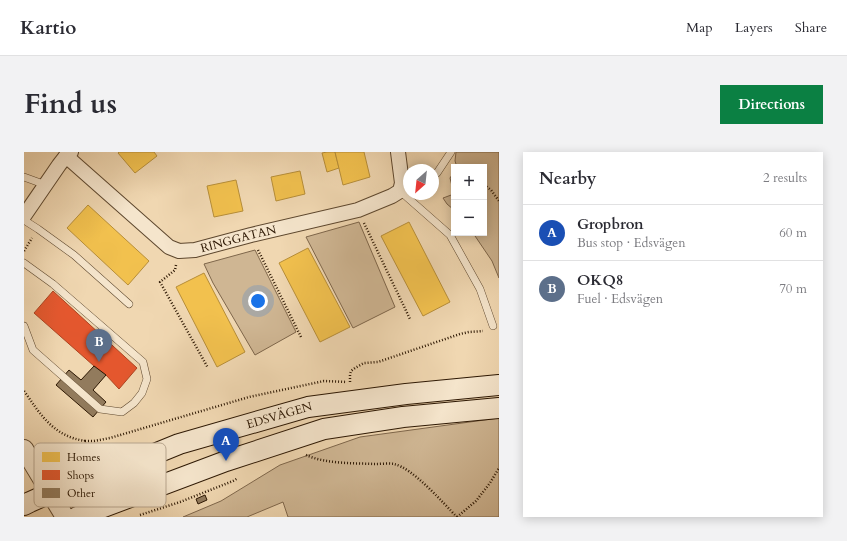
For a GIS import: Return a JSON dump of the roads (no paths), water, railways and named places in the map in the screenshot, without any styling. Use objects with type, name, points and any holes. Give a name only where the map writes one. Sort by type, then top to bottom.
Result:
[{"type":"main road","name":"EDSVÄGEN","points":[[166,449],[308,406],[406,394],[495,386]]},
{"type":"main road","name":"EDSVÄGEN","points":[[166,484],[226,461],[324,429],[404,417],[496,408]]},
{"type":"main road","name":"EDSVÄGEN","points":[[24,505],[34,500]]},
{"type":"main road","name":"EDSVÄGEN","points":[[77,517],[104,507]]},
{"type":"street","points":[[398,152],[402,183],[400,191]]},
{"type":"street","points":[[24,216],[69,154]]},
{"type":"street","name":"RINGGATAN","points":[[69,154],[169,247],[179,251],[194,250],[358,210],[392,196],[400,191]]},
{"type":"street","points":[[24,449],[34,466]]},
{"type":"street","points":[[59,507],[65,517]]},
{"type":"lane","points":[[439,170],[451,152]]},
{"type":"lane","points":[[24,177],[46,185]]},
{"type":"lane","points":[[400,191],[450,235],[480,290],[490,329]]},
{"type":"lane","points":[[24,220],[74,255],[129,304]]},
{"type":"lane","points":[[24,263],[53,284],[143,362],[147,379],[142,393],[134,403],[122,412],[100,409],[33,350],[24,326]]},
{"type":"place","name":"OKQ8","points":[[99,362]]},
{"type":"place","name":"Gropbron","points":[[226,461]]}]
